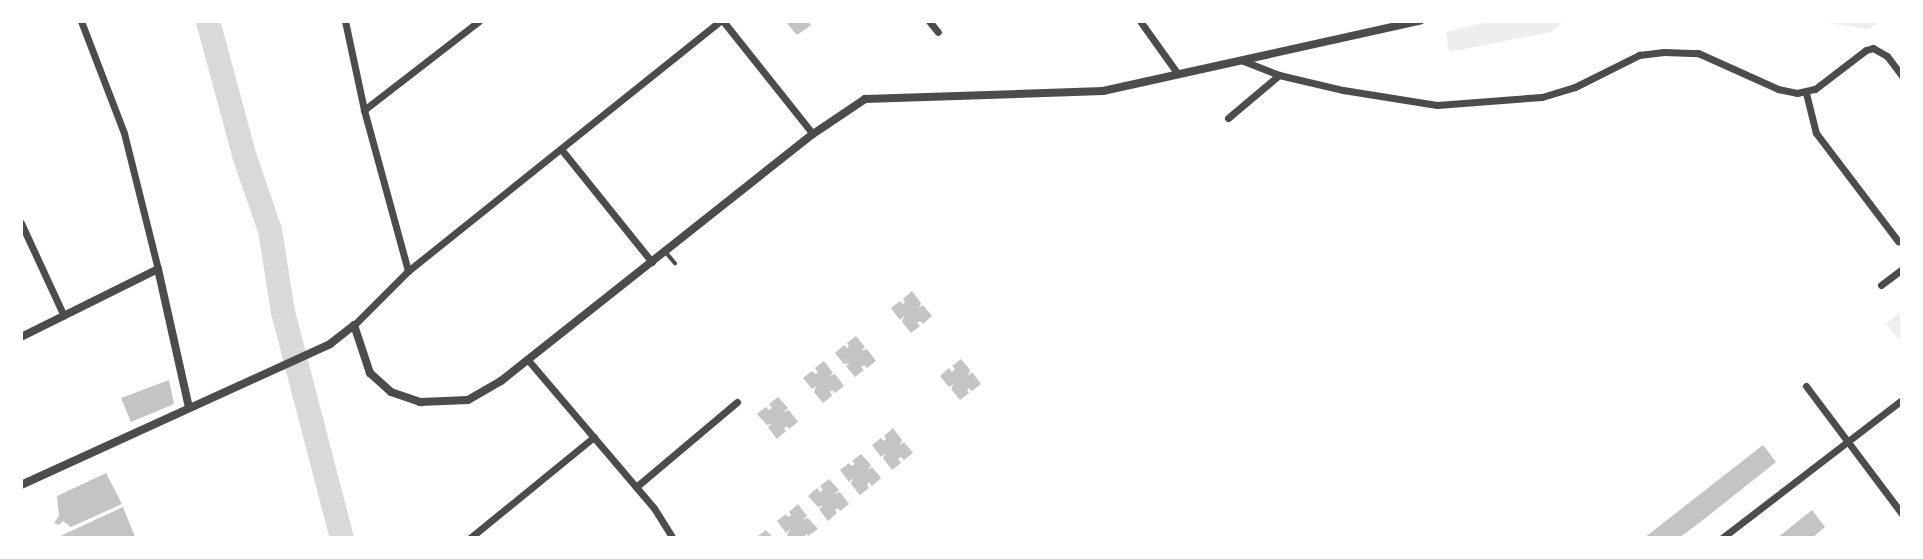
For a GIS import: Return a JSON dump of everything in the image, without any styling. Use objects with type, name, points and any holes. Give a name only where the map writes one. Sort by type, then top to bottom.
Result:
[{"type":"street","points":[[81,21],[114,101],[127,144],[189,408]]},
{"type":"street","points":[[345,21],[364,110],[408,271]]},
{"type":"street","points":[[364,110],[479,21]]},
{"type":"street","points":[[21,485],[330,344],[354,326],[408,271],[721,21],[813,134]]},
{"type":"street","points":[[929,21],[938,32]]},
{"type":"street","points":[[354,326],[370,373],[380,384],[420,402],[468,400],[501,381],[855,103],[874,97],[1103,91],[1420,21]]},
{"type":"street","points":[[1142,23],[1178,74]]},
{"type":"street","points":[[1241,60],[1279,75],[1409,103],[1465,104],[1559,93],[1639,55],[1680,52],[1713,57],[1778,89],[1806,93],[1873,48],[1887,56],[1902,76]]},
{"type":"street","points":[[1228,118],[1279,75]]},
{"type":"street","points":[[1806,93],[1816,133],[1898,241]]},
{"type":"street","points":[[561,149],[652,262]]},
{"type":"street","points":[[21,223],[64,316]]},
{"type":"street","points":[[21,337],[158,269]]},
{"type":"street","points":[[1881,285],[1902,270]]},
{"type":"street","points":[[528,360],[663,520],[673,538]]},
{"type":"street","points":[[1806,386],[1902,514]]},
{"type":"street","points":[[1722,538],[1902,400]]},
{"type":"street","points":[[636,487],[737,402]]},
{"type":"street","points":[[470,538],[594,437]]},
{"type":"lane","points":[[665,251],[675,263]]},
{"type":"shaded area","points":[[1491,21],[1564,21],[1551,32],[1449,52],[1446,32]]},
{"type":"shaded area","points":[[1815,21],[1881,21],[1868,29]]},
{"type":"shaded area","points":[[1902,311],[1902,343],[1886,324]]},
{"type":"building","points":[[785,21],[808,21],[811,25],[797,35]]},
{"type":"building","points":[[912,291],[921,303],[919,308],[923,305],[932,316],[923,324],[920,321],[917,323],[920,326],[911,333],[902,322],[904,316],[900,320],[891,308],[900,301],[903,304],[903,299]]},
{"type":"building","points":[[856,336],[865,347],[861,351],[867,349],[876,361],[867,368],[864,365],[861,367],[864,370],[855,377],[846,366],[850,363],[844,364],[835,353],[844,345],[847,348],[847,343]]},
{"type":"building","points":[[961,359],[970,370],[968,376],[972,372],[981,384],[972,391],[969,388],[969,393],[960,400],[951,389],[954,384],[949,387],[940,376],[949,368],[952,372],[955,369],[952,366]]},
{"type":"building","points":[[824,361],[833,373],[829,376],[835,374],[844,386],[835,393],[832,390],[832,396],[823,403],[814,392],[816,386],[812,389],[803,378],[812,371],[815,374],[818,372],[815,368]]},
{"type":"building","points":[[169,380],[174,404],[131,422],[121,398]]},
{"type":"building","points":[[778,397],[788,408],[783,412],[789,410],[798,422],[789,429],[787,426],[784,428],[786,431],[777,439],[768,427],[772,424],[767,425],[757,414],[766,407],[769,410],[772,408],[769,404]]},
{"type":"building","points":[[893,428],[902,440],[900,445],[904,442],[913,453],[904,460],[901,457],[898,459],[901,463],[892,470],[883,458],[885,453],[881,457],[872,445],[881,438],[884,441],[884,436]]},
{"type":"building","points":[[1763,445],[1776,462],[1703,520],[1679,538],[1644,538]]},
{"type":"building","points":[[861,454],[871,465],[868,470],[872,467],[881,478],[872,486],[869,482],[869,488],[860,495],[851,484],[853,478],[849,482],[840,470],[849,463],[852,466],[855,464],[852,461]]},
{"type":"building","points":[[106,473],[122,504],[71,527],[63,521],[59,525],[54,523],[59,516],[57,496]]},
{"type":"building","points":[[829,479],[839,490],[834,494],[840,492],[849,504],[840,511],[838,508],[835,510],[837,513],[828,521],[819,509],[823,506],[818,507],[808,496],[817,488],[820,492],[823,490],[820,486]]},
{"type":"building","points":[[798,504],[807,516],[803,519],[808,518],[818,529],[808,536],[806,533],[805,538],[790,538],[787,535],[790,529],[786,533],[777,521],[786,514],[788,517],[791,515],[789,512]]},
{"type":"building","points":[[123,507],[135,537],[56,538]]},
{"type":"building","points":[[1812,510],[1825,527],[1812,538],[1777,538]]},
{"type":"building","points":[[766,530],[773,538],[755,538]]},
{"type":"waterway","points":[[208,21],[245,158],[270,230],[283,312],[342,538]]}]
